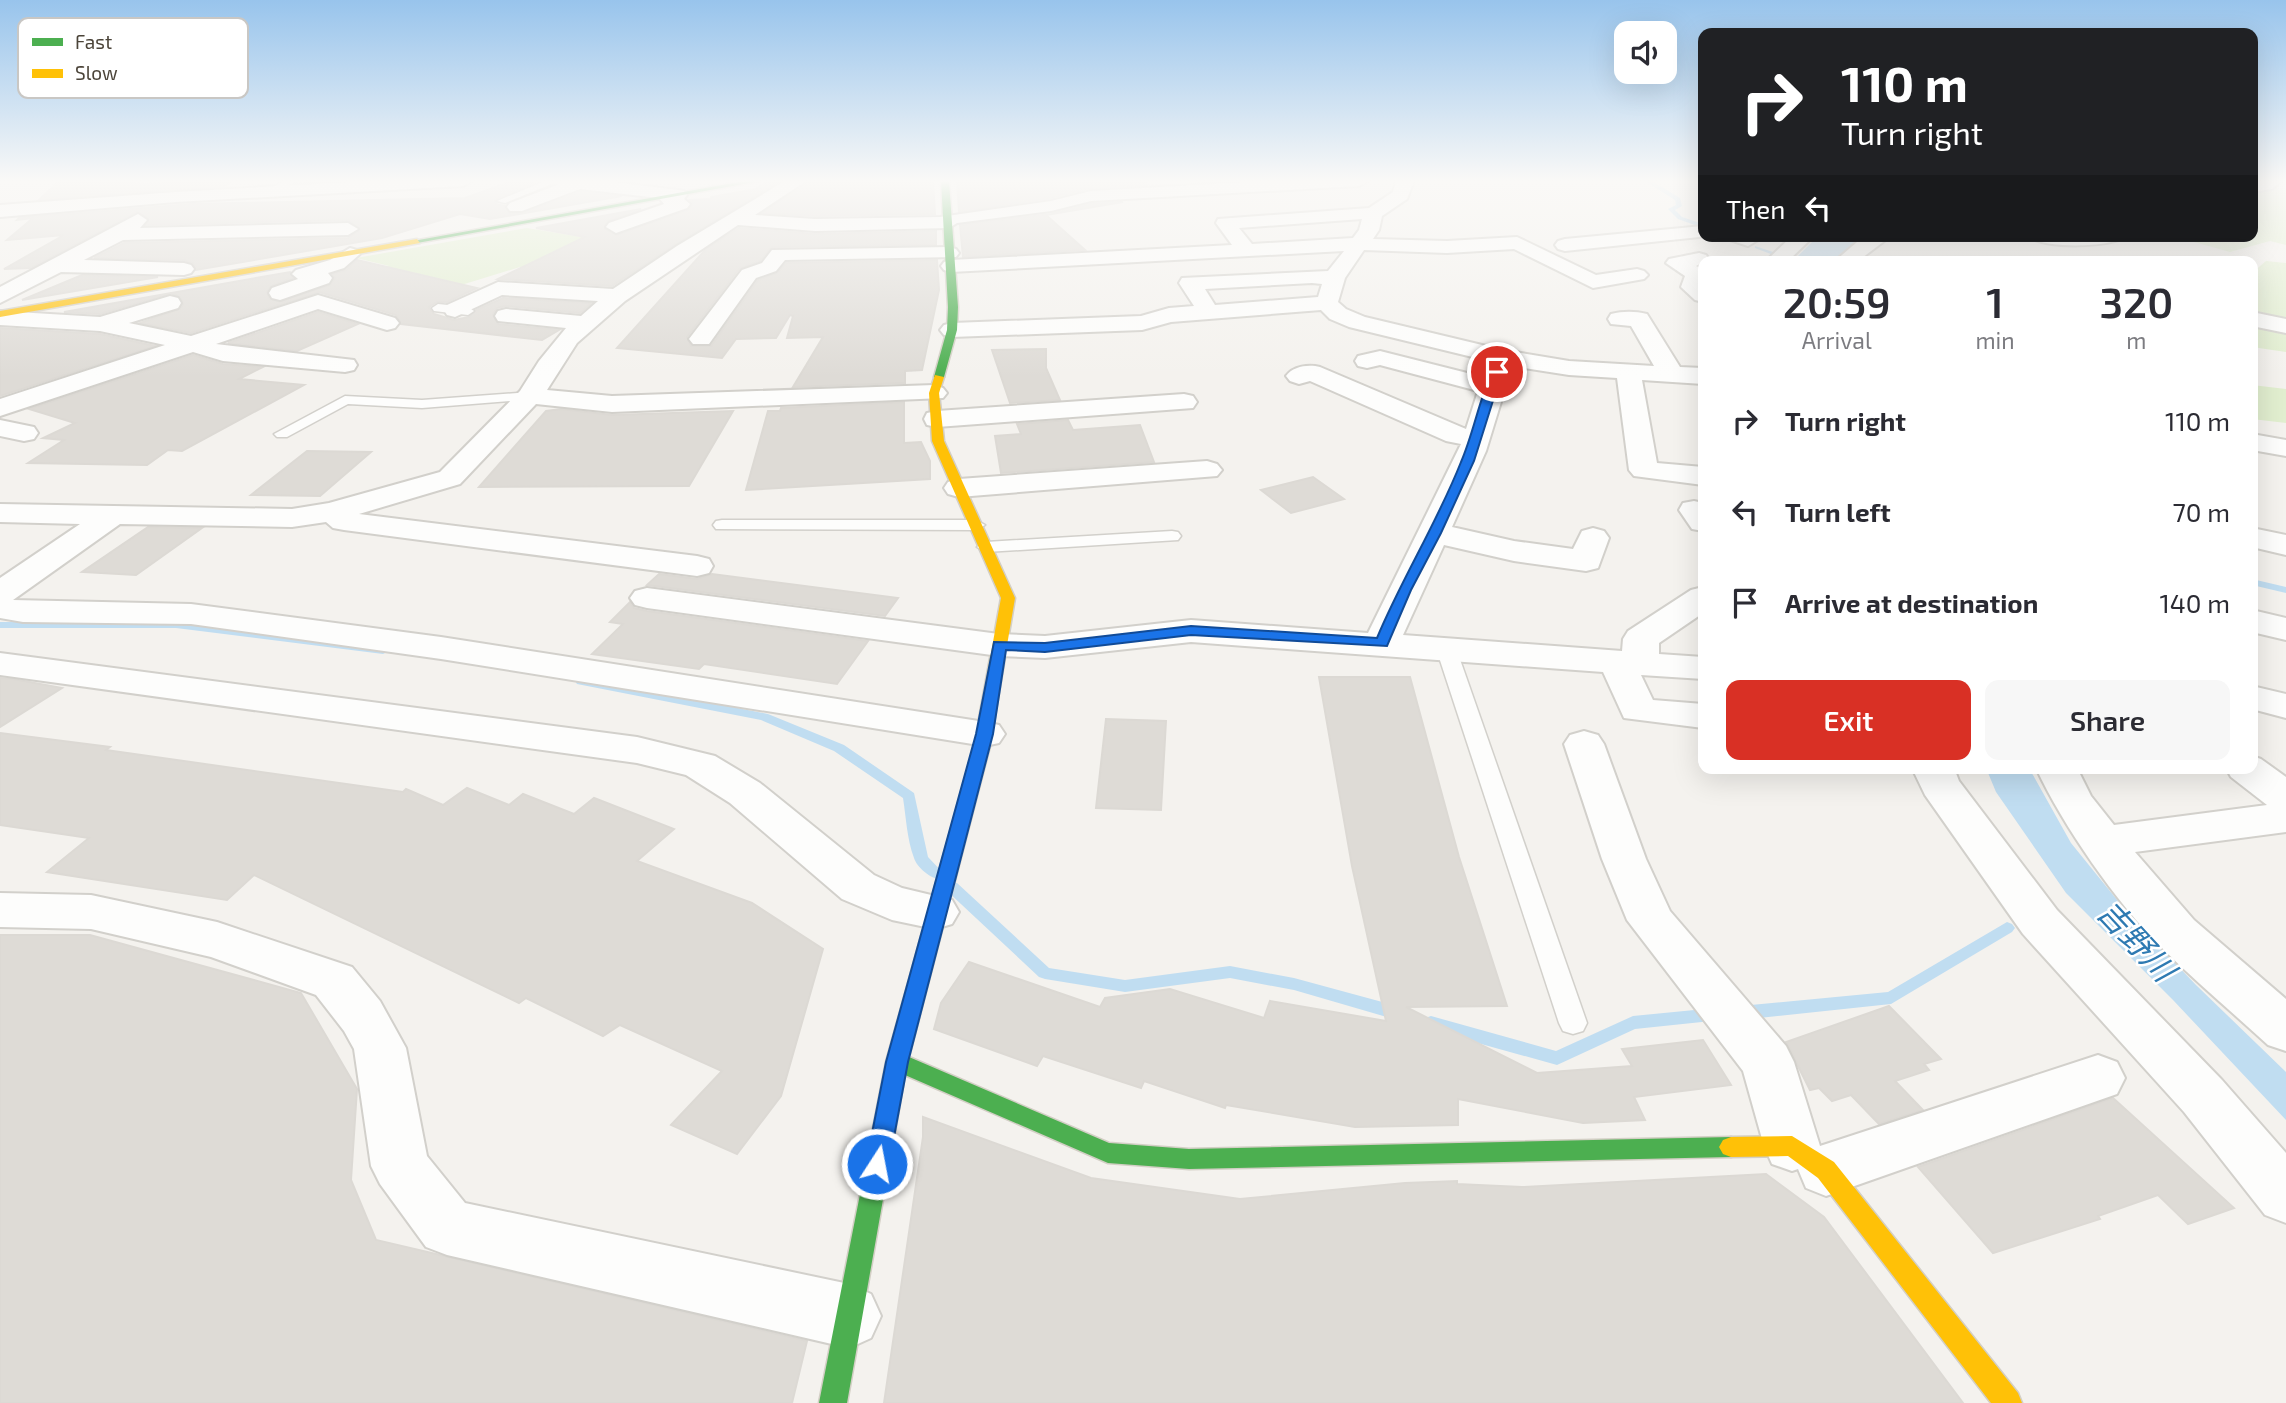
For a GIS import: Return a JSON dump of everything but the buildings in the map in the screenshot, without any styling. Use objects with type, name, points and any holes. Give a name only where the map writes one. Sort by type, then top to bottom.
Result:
[{"type":"street","points":[[5,291],[96,246]]},
{"type":"street","points":[[0,316],[393,246]]},
{"type":"street","points":[[0,513],[292,518],[332,512],[450,478],[530,397],[569,338],[617,296],[693,246]]},
{"type":"street","points":[[701,339],[749,274],[769,267],[779,254],[864,246]]},
{"type":"street","points":[[833,1403],[897,1062],[985,734],[1008,598],[938,441],[935,406],[952,330],[949,246]]},
{"type":"street","points":[[1151,246],[1247,250],[1313,246]]},
{"type":"street","points":[[1244,246],[1247,250]]},
{"type":"street","points":[[1326,303],[1334,278],[1357,246]]},
{"type":"street","points":[[1432,246],[1456,246]]},
{"type":"street","points":[[1524,246],[1594,282],[1637,275]]},
{"type":"street","points":[[268,297],[321,278],[303,274],[337,264],[350,254]]},
{"type":"street","points":[[1698,259],[1676,263],[1696,274],[1692,287],[1698,291]]},
{"type":"street","points":[[59,266],[184,268]]},
{"type":"street","points":[[1204,304],[1190,283],[1334,278]]},
{"type":"street","points":[[454,310],[498,288],[617,296]]},
{"type":"street","points":[[0,408],[318,302],[387,323]]},
{"type":"street","points":[[100,325],[170,303]]},
{"type":"street","points":[[1016,306],[1326,303],[1338,314],[1357,322],[1503,357],[1569,368],[1698,376]]},
{"type":"street","points":[[952,330],[1142,323],[1204,304]]},
{"type":"street","points":[[953,307],[978,307]]},
{"type":"street","points":[[0,316],[100,325],[193,344],[223,354],[345,365]]},
{"type":"street","points":[[506,316],[586,323]]},
{"type":"street","points":[[1619,318],[1639,319],[1671,373]]},
{"type":"street","points":[[2258,320],[2286,326]]},
{"type":"street","points":[[256,323],[289,334]]},
{"type":"street","points":[[0,387],[149,336]]},
{"type":"street","points":[[1382,643],[1404,590],[1435,533],[1476,439],[1503,357]]},
{"type":"street","points":[[1367,361],[1380,358],[1491,387]]},
{"type":"street","points":[[1628,371],[1644,470],[1698,475]]},
{"type":"street","points":[[1299,376],[1311,372],[1456,435],[1476,439]]},
{"type":"street","points":[[530,397],[612,404],[935,406],[1184,402]]},
{"type":"street","points":[[2258,443],[2286,448]]},
{"type":"street","points":[[959,488],[1208,470]]},
{"type":"street","points":[[332,512],[344,521],[697,566]]},
{"type":"street","points":[[0,593],[113,515]]},
{"type":"street","points":[[1435,533],[1514,551],[1586,561],[1592,538]]},
{"type":"street","points":[[2258,538],[2286,545]]},
{"type":"street","points":[[0,557],[46,560]]},
{"type":"street","points":[[647,598],[999,645],[1045,647],[1191,631],[1698,668]]},
{"type":"street","points":[[1698,600],[1641,639],[1628,662],[1638,710],[1698,716]]},
{"type":"street","points":[[0,608],[23,612],[191,614],[441,648],[985,734]]},
{"type":"street","points":[[2258,622],[2286,629]]},
{"type":"street","points":[[0,664],[637,750],[700,765],[745,793],[858,887],[892,903],[937,907]]},
{"type":"street","points":[[2258,699],[2286,706]]},
{"type":"street","points":[[1584,744],[1624,859],[1651,920],[1767,1062],[1809,1158],[2008,1403]]},
{"type":"street","points":[[1935,774],[1940,785],[2040,922],[2203,1096],[2286,1196]]},
{"type":"street","points":[[2059,774],[2073,802],[2133,883],[2177,933],[2276,1011]]},
{"type":"street","points":[[2254,774],[2286,798]]},
{"type":"street","points":[[2104,841],[2286,817]]},
{"type":"street","points":[[0,910],[91,912],[217,940],[334,981],[362,1016],[380,1048],[400,1166],[447,1227],[849,1316]]},
{"type":"street","points":[[897,1062],[1108,1153],[1189,1159],[1809,1158],[2098,1078]]},
{"type":"lane","points":[[282,434],[345,400],[422,404],[530,397]]},
{"type":"lane","points":[[722,525],[976,526]]},
{"type":"lane","points":[[986,547],[1172,536]]},
{"type":"lane","points":[[1446,648],[1573,1023]]},
{"type":"green space","points":[[422,246],[639,246],[673,252],[640,274],[520,267],[419,298],[344,281],[389,266],[356,258]]},
{"type":"green space","points":[[2210,246],[2250,246],[2230,252]]},
{"type":"green space","points":[[2266,261],[2286,263],[2286,321],[2258,315],[2258,268]]},
{"type":"green space","points":[[2258,323],[2286,329],[2286,352],[2258,348]]},
{"type":"green space","points":[[2258,386],[2286,389],[2286,423],[2258,420]]},
{"type":"water","points":[[1808,246],[1851,246],[1839,256],[1798,256]]},
{"type":"water","name":"吉野川","points":[[1988,774],[2032,774],[2071,843],[2131,917],[2196,985],[2286,1072],[2286,1120],[2173,1000],[2066,893],[1996,792]]},
{"type":"waterway","points":[[1757,247],[1776,254]]},
{"type":"waterway","points":[[2258,583],[2286,590]]},
{"type":"waterway","points":[[0,625],[176,625],[383,651]]},
{"type":"waterway","points":[[581,681],[764,717],[839,748],[909,796],[921,859],[938,875]]},
{"type":"waterway","points":[[952,887],[1045,973],[1125,986],[1230,972],[1294,984],[1397,1013]]},
{"type":"waterway","points":[[1740,1013],[1891,998],[2007,928]]},
{"type":"waterway","points":[[1431,1023],[1557,1058],[1633,1023],[1715,1015]]},
{"type":"traffic: fast","points":[[939,377],[952,330],[949,246]]},
{"type":"traffic: fast","points":[[833,1403],[897,1062],[982,746]]},
{"type":"traffic: fast","points":[[897,1062],[1108,1153],[1189,1159],[1731,1147]]},
{"type":"traffic: slow","points":[[0,314],[386,246]]},
{"type":"traffic: slow","points":[[939,377],[934,393],[938,441],[1008,598],[982,746]]},
{"type":"traffic: slow","points":[[1731,1147],[1792,1146],[1826,1170],[2008,1403]]},
{"type":"route","points":[[877,1164],[897,1062],[935,912],[985,734],[999,645],[1045,647],[1191,631],[1382,643],[1404,590],[1435,533],[1468,461],[1497,372]]}]
